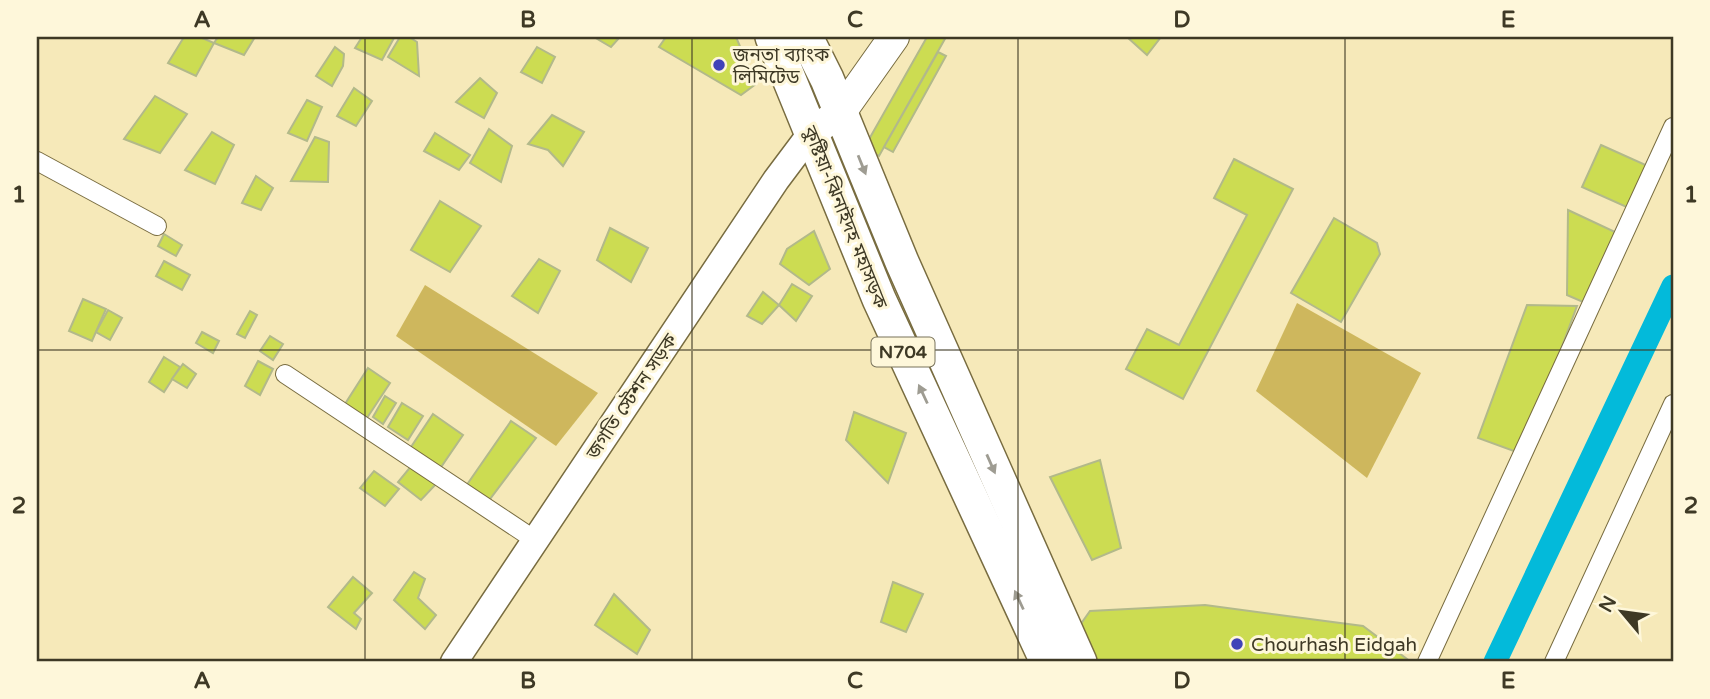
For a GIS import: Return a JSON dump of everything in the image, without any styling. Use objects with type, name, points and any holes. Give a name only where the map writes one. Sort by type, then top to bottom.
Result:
[{"type":"highway","name":"কুষ্টিয়া-ঝিনাইদহ মহাসড়ক","points":[[772,37],[879,299],[1047,662]]},
{"type":"highway","name":"কুষ্টিয়া-ঝিনাইদহ মহাসড়ক","points":[[806,37],[841,112],[902,262],[1080,662]]},
{"type":"main road","points":[[812,132],[841,112],[884,41]]},
{"type":"street","points":[[1427,662],[1673,127]]},
{"type":"street","name":"জগতি স্টেশন সড়ক","points":[[454,662],[776,180],[812,132]]},
{"type":"street","points":[[37,161],[157,226]]},
{"type":"street","points":[[285,374],[535,540]]},
{"type":"street","points":[[1554,662],[1673,404]]},
{"type":"shaded area","points":[[425,285],[598,393],[556,446],[396,336]]},
{"type":"shaded area","points":[[1297,303],[1421,373],[1367,478],[1256,391]]},
{"type":"building","points":[[184,37],[200,37],[214,43],[196,76],[168,63]]},
{"type":"building","points":[[218,37],[255,37],[244,55],[214,43]]},
{"type":"building","points":[[362,37],[394,38],[382,60],[355,48]]},
{"type":"building","points":[[400,37],[409,37],[417,42],[419,76],[388,57]]},
{"type":"building","points":[[594,37],[620,37],[611,47]]},
{"type":"building","name":"জনতা ব্যাংক লিমিটেড","points":[[666,37],[736,37],[756,84],[741,95],[659,47]]},
{"type":"building","points":[[927,37],[946,37],[879,156],[864,148]]},
{"type":"building","points":[[1127,37],[1161,37],[1147,55]]},
{"type":"building","points":[[335,47],[344,54],[343,66],[332,86],[316,76]]},
{"type":"building","points":[[537,47],[555,57],[542,83],[521,72]]},
{"type":"building","points":[[938,52],[946,56],[893,152],[884,147]]},
{"type":"building","points":[[480,78],[497,93],[484,118],[456,102]]},
{"type":"building","points":[[354,88],[372,101],[356,126],[337,116]]},
{"type":"building","points":[[155,96],[187,114],[160,153],[124,139]]},
{"type":"building","points":[[307,100],[322,107],[307,141],[288,133]]},
{"type":"building","points":[[552,115],[584,132],[563,166],[548,150],[528,144]]},
{"type":"building","points":[[489,129],[512,146],[501,182],[470,163]]},
{"type":"building","points":[[212,132],[234,145],[215,184],[185,170]]},
{"type":"building","points":[[435,133],[470,155],[459,170],[424,151]]},
{"type":"building","points":[[315,137],[329,142],[328,182],[291,181]]},
{"type":"building","points":[[1601,145],[1650,167],[1631,209],[1582,187]]},
{"type":"building","points":[[1234,159],[1293,189],[1183,399],[1126,369],[1147,329],[1179,345],[1247,215],[1214,198]]},
{"type":"building","points":[[256,176],[273,188],[261,210],[242,203]]},
{"type":"building","points":[[440,201],[481,226],[450,272],[411,250]]},
{"type":"building","points":[[1568,210],[1615,232],[1583,302],[1567,295]]},
{"type":"building","points":[[1334,218],[1377,243],[1380,254],[1341,322],[1291,293]]},
{"type":"building","points":[[610,228],[648,248],[631,282],[597,260]]},
{"type":"building","points":[[814,231],[830,269],[809,285],[780,264],[787,249]]},
{"type":"building","points":[[164,234],[182,245],[176,256],[158,246]]},
{"type":"building","points":[[539,259],[560,271],[538,313],[512,296]]},
{"type":"building","points":[[164,261],[190,275],[182,290],[156,276]]},
{"type":"building","points":[[792,284],[812,296],[796,321],[779,305]]},
{"type":"building","points":[[763,292],[779,305],[762,324],[747,316]]},
{"type":"building","points":[[83,299],[106,309],[92,341],[69,331]]},
{"type":"building","points":[[1527,305],[1577,306],[1522,454],[1478,438]]},
{"type":"building","points":[[108,310],[122,318],[110,340],[96,332]]},
{"type":"building","points":[[250,311],[257,315],[245,338],[237,334]]},
{"type":"building","points":[[202,332],[219,341],[213,353],[196,343]]},
{"type":"building","points":[[270,336],[283,344],[273,360],[260,351]]},
{"type":"building","points":[[164,357],[180,367],[164,392],[149,382]]},
{"type":"building","points":[[258,361],[273,369],[260,395],[245,386]]},
{"type":"building","points":[[183,364],[196,374],[187,388],[172,379]]},
{"type":"building","points":[[368,368],[390,383],[367,418],[345,404]]},
{"type":"building","points":[[385,396],[396,403],[383,424],[373,417]]},
{"type":"building","points":[[402,403],[423,416],[408,440],[388,427]]},
{"type":"building","points":[[854,412],[906,433],[888,483],[846,440]]},
{"type":"building","points":[[433,414],[463,435],[439,470],[409,450]]},
{"type":"building","points":[[511,421],[536,438],[487,503],[466,486]]},
{"type":"building","points":[[1100,460],[1121,548],[1092,560],[1050,477]]},
{"type":"building","points":[[412,465],[438,482],[421,500],[398,482]]},
{"type":"building","points":[[374,471],[399,489],[385,506],[360,488]]},
{"type":"building","points":[[414,572],[425,579],[418,598],[436,615],[425,629],[394,600]]},
{"type":"building","points":[[353,577],[372,593],[354,613],[361,619],[356,629],[328,607]]},
{"type":"building","points":[[893,582],[923,594],[906,632],[881,622]]},
{"type":"building","points":[[614,594],[650,630],[637,654],[595,625]]},
{"type":"building","name":"Chourhash Eidgah","points":[[1205,605],[1363,626],[1411,662],[1096,662],[1080,625],[1090,611]]},
{"type":"waterway","points":[[1495,662],[1673,286]]},
{"type":"place","name":"জনতা ব্যাংক লিমিটেড","points":[[719,65]]},
{"type":"place","name":"Chourhash Eidgah","points":[[1237,644]]}]
